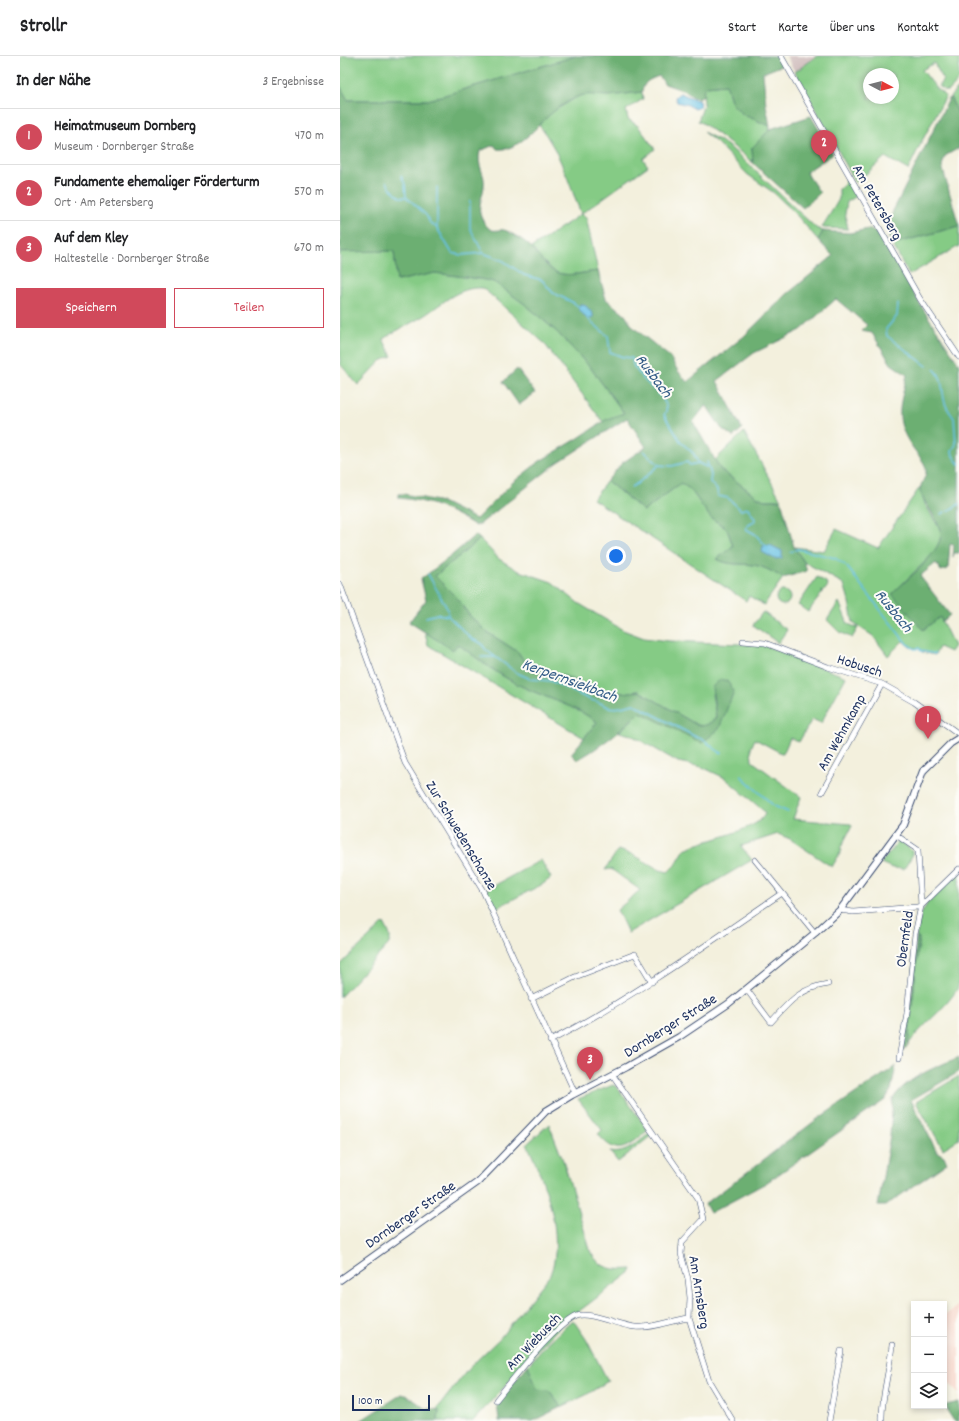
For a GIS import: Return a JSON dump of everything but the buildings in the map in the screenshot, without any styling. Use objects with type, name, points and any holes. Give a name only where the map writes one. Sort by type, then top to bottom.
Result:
[{"type":"street","name":"Am Petersberg","points":[[781,56],[920,300],[959,357]]},
{"type":"street","name":"Zur Schwedenschanze","points":[[340,584],[405,763],[478,882],[575,1093]]},
{"type":"street","name":"Hobusch","points":[[744,641],[765,643],[828,667],[882,684],[914,702],[959,734]]},
{"type":"street","name":"Am Wehmkamp","points":[[822,792],[882,684]]},
{"type":"street","name":"Dornberger Straße","points":[[340,1280],[478,1182],[546,1111],[575,1093],[679,1037],[747,990],[815,933],[840,910],[908,817],[919,778],[923,771],[951,743],[959,738]]},
{"type":"street","name":"Obernfeld","points":[[896,835],[918,850],[922,906],[915,934],[907,1013],[899,1058]]},
{"type":"street","points":[[755,860],[815,933]]},
{"type":"street","points":[[840,910],[853,912],[922,906],[959,869]]},
{"type":"street","points":[[550,1041],[599,1015],[652,982],[782,894]]},
{"type":"street","points":[[531,999],[575,977],[635,954],[652,982]]},
{"type":"street","points":[[747,990],[771,1022],[788,1003],[803,991],[814,986],[828,984]]},
{"type":"street","name":"Am Arnsberg","points":[[612,1074],[692,1187],[702,1208],[703,1219],[682,1242],[681,1246],[681,1254],[688,1279],[690,1298],[689,1318],[709,1381],[733,1421]]},
{"type":"street","name":"Am Wiebusch","points":[[496,1400],[549,1338],[565,1323],[576,1316],[590,1316],[620,1325],[637,1328],[689,1318]]},
{"type":"street","points":[[882,1421],[884,1396],[890,1370],[892,1345]]},
{"type":"street","points":[[830,1421],[841,1351]]},
{"type":"shaded area","points":[[786,56],[817,56],[795,72]]},
{"type":"shaded area","points":[[959,1305],[959,1393],[947,1382],[947,1314]]},
{"type":"green space","points":[[343,56],[576,56],[428,100],[347,100],[340,86],[340,58]]},
{"type":"green space","points":[[576,56],[778,56],[783,65],[763,73],[766,105],[770,126],[744,115],[732,104],[726,84],[706,86],[703,91],[704,95],[698,98],[693,97],[685,91],[665,84],[659,76],[648,81],[644,85],[642,92],[609,96],[583,95],[575,98],[554,111],[527,137],[513,146],[505,149],[497,149],[494,145],[480,151],[479,161],[484,181],[480,215],[486,225],[492,230],[505,230],[527,244],[555,272],[567,275],[598,271],[606,299],[625,315],[633,327],[670,357],[678,371],[687,382],[743,337],[786,295],[833,256],[818,240],[823,231],[850,233],[868,229],[878,232],[923,309],[959,364],[959,553],[954,553],[953,558],[954,545],[950,544],[948,569],[941,571],[936,563],[920,576],[950,615],[942,622],[940,617],[923,630],[892,594],[931,555],[940,538],[940,530],[938,525],[920,492],[926,472],[925,466],[907,438],[900,421],[902,396],[907,375],[891,364],[872,333],[861,331],[867,325],[836,299],[801,330],[754,353],[717,381],[742,429],[733,437],[721,428],[706,405],[693,422],[721,470],[756,496],[764,500],[781,500],[794,547],[804,562],[807,571],[783,578],[758,566],[731,563],[717,559],[733,546],[727,529],[710,517],[691,490],[681,483],[644,511],[607,481],[622,463],[646,447],[627,418],[557,463],[476,526],[448,510],[420,501],[399,498],[399,494],[404,494],[442,502],[476,519],[512,483],[540,461],[607,419],[624,413],[590,367],[557,332],[526,305],[494,282],[435,273],[397,281],[394,251],[340,252],[340,86],[348,100],[428,100]]},
{"type":"green space","points":[[817,56],[957,56],[959,59],[959,80],[949,91],[945,91],[939,86],[943,79],[934,63],[922,70],[936,88],[946,96],[908,170],[885,157],[856,183],[795,72]]},
{"type":"green space","points":[[726,84],[732,104],[744,115],[770,126],[769,131],[752,148],[753,163],[716,133],[698,121],[704,104],[703,91],[706,86]]},
{"type":"green space","points":[[959,87],[959,115],[950,97]]},
{"type":"green space","points":[[642,92],[643,99],[626,110],[628,119],[638,126],[655,149],[643,159],[648,166],[581,214],[568,179],[553,146],[539,125],[552,112],[577,97],[586,94],[608,96]]},
{"type":"green space","points":[[950,97],[959,115],[959,148],[945,156],[942,166],[959,226],[897,243],[889,238],[889,224],[893,211]]},
{"type":"green space","points":[[811,116],[833,154],[806,172],[820,193],[803,208],[753,163],[752,148],[770,129]]},
{"type":"green space","points":[[703,132],[721,141],[732,149],[816,228],[823,231],[818,240],[793,211],[774,193],[747,174],[716,142]]},
{"type":"green space","points":[[847,178],[857,196],[847,202],[845,214],[848,229],[824,228],[822,227],[839,199],[839,189],[844,185]]},
{"type":"green space","points":[[581,214],[586,217],[598,271],[568,275],[556,273],[535,254],[531,248]]},
{"type":"green space","points":[[959,226],[959,246],[909,275],[889,238],[897,243]]},
{"type":"green space","points":[[394,251],[397,281],[435,273],[494,282],[526,305],[557,332],[590,367],[624,413],[603,422],[544,343],[483,288],[474,288],[457,293],[420,318],[383,339],[392,356],[381,361],[358,385],[340,364],[340,252]]},
{"type":"green space","points":[[517,369],[535,393],[519,405],[503,382]]},
{"type":"green space","points":[[744,432],[781,500],[764,500],[756,496],[721,470],[715,460]]},
{"type":"green space","points":[[607,481],[644,511],[681,483],[691,490],[710,517],[727,529],[733,546],[717,559],[731,563],[758,566],[783,578],[764,605],[749,596],[746,601],[593,499]]},
{"type":"green space","points":[[920,487],[925,504],[941,531],[940,541],[935,552],[892,594],[940,617],[954,646],[950,652],[939,647],[935,655],[910,647],[903,641],[888,656],[873,636],[853,623],[844,584],[804,562],[794,547],[824,551],[836,529],[878,548]]},
{"type":"green space","points":[[475,535],[480,539],[435,576],[457,598],[469,615],[487,632],[518,652],[527,665],[570,678],[594,689],[621,693],[639,691],[700,726],[708,724],[716,717],[712,687],[721,679],[727,681],[734,691],[719,729],[702,743],[640,712],[610,738],[577,760],[571,754],[597,722],[579,711],[511,681],[458,644],[453,650],[409,622],[426,600],[421,579]]},
{"type":"green space","points":[[480,539],[499,559],[517,570],[552,582],[578,603],[623,630],[644,638],[670,641],[764,645],[846,677],[821,723],[812,719],[799,742],[790,738],[783,754],[755,739],[751,748],[752,761],[801,797],[793,819],[851,824],[852,826],[840,849],[842,850],[832,867],[790,839],[778,834],[741,846],[752,860],[628,933],[617,910],[640,890],[611,869],[605,870],[618,850],[632,854],[660,870],[668,872],[676,864],[685,849],[731,834],[755,824],[762,818],[765,812],[725,778],[702,767],[678,762],[631,735],[619,732],[640,712],[702,742],[734,691],[712,694],[716,717],[708,724],[700,726],[639,691],[621,693],[594,689],[570,678],[527,665],[518,652],[487,632],[469,615],[457,598],[435,576]]},
{"type":"green space","points":[[817,577],[826,582],[828,586],[808,612],[798,605]]},
{"type":"green space","points":[[783,591],[788,593],[790,598],[788,603],[783,605],[778,603],[776,598],[778,593]]},
{"type":"green space","points":[[839,602],[848,624],[858,628],[852,638],[838,631],[827,620]]},
{"type":"green space","points":[[763,612],[787,630],[778,643],[753,625]]},
{"type":"green space","points":[[425,632],[453,649],[458,644],[511,681],[579,711],[597,722],[584,738],[428,645]]},
{"type":"green space","points":[[900,840],[912,851],[912,856],[904,869],[892,868],[881,863]]},
{"type":"green space","points":[[541,860],[551,878],[543,884],[494,909],[486,890]]},
{"type":"green space","points":[[959,872],[958,988],[947,1003],[920,1030],[908,1045],[919,939],[916,938],[920,916],[928,902]]},
{"type":"green space","points":[[384,923],[390,937],[388,945],[340,997],[340,965]]},
{"type":"green space","points":[[916,938],[919,938],[908,1045],[903,1051],[912,991]]},
{"type":"green space","points":[[959,1057],[959,1072],[911,1100],[937,1152],[944,1156],[947,1163],[885,1206],[878,1206],[890,1135],[893,1099],[899,1091],[914,1079]]},
{"type":"green space","points":[[896,1066],[891,1090],[885,1100],[766,1183],[710,1213],[705,1204],[816,1120]]},
{"type":"green space","points":[[959,1076],[959,1139],[943,1149],[916,1102]]},
{"type":"green space","points":[[613,1085],[617,1087],[648,1130],[635,1141],[623,1148],[611,1146],[605,1142],[598,1134],[602,1130],[578,1099]]},
{"type":"green space","points":[[549,1124],[564,1163],[591,1253],[599,1263],[608,1268],[632,1269],[631,1272],[562,1324],[473,1421],[438,1421],[439,1410],[437,1409],[469,1368],[500,1338],[550,1275],[556,1243],[554,1225],[546,1191],[527,1144]]},
{"type":"green space","points":[[650,1133],[652,1135],[618,1162],[610,1152],[621,1152],[627,1150]]},
{"type":"green space","points":[[573,1320],[586,1339],[608,1381],[586,1395],[561,1407],[549,1390],[537,1390],[528,1365],[551,1340]]},
{"type":"green space","points":[[528,1365],[537,1389],[549,1390],[561,1407],[533,1421],[499,1421],[497,1402]]},
{"type":"green space","points":[[402,1394],[408,1396],[425,1408],[439,1410],[438,1421],[360,1421]]},
{"type":"green space","points":[[959,1402],[959,1421],[954,1421],[948,1412],[947,1405]]},
{"type":"water","points":[[680,93],[699,101],[700,107],[695,109],[677,102],[675,97]]},
{"type":"water","points":[[580,304],[586,306],[593,314],[593,317],[587,319],[578,308]]},
{"type":"water","points":[[770,545],[782,551],[782,558],[775,559],[762,552],[763,546]]},
{"type":"waterway","name":"Rusbach","points":[[401,176],[405,184],[406,197]]},
{"type":"waterway","name":"Rusbach","points":[[387,182],[390,188],[400,197],[406,197],[426,215],[430,223],[437,228],[452,253],[461,255],[483,253],[502,260],[524,275],[542,280],[553,293],[579,307]]},
{"type":"waterway","name":"Rusbach","points":[[437,187],[437,228]]},
{"type":"waterway","name":"Rusbach","points":[[470,201],[470,228],[483,253]]},
{"type":"waterway","points":[[898,304],[897,316],[886,329],[887,336],[927,366]]},
{"type":"waterway","name":"Rusbach","points":[[587,318],[608,336],[610,352],[623,357],[632,358],[636,369],[645,381],[659,394],[666,405],[664,415],[681,442],[694,454],[698,463],[709,468],[711,475],[710,482],[717,490],[718,496],[728,498],[741,510],[748,508],[755,519],[754,522],[747,526],[746,529],[755,534],[767,547]]},
{"type":"waterway","points":[[934,369],[941,380],[946,405],[954,418],[956,444],[952,451],[953,456],[959,464]]},
{"type":"waterway","name":"Rusbach","points":[[644,451],[659,465]]},
{"type":"waterway","name":"Rusbach","points":[[631,487],[659,465],[672,466],[687,462],[690,465],[698,463]]},
{"type":"waterway","name":"Rusbach","points":[[707,462],[709,468]]},
{"type":"waterway","points":[[948,511],[959,504]]},
{"type":"waterway","points":[[941,514],[945,512]]},
{"type":"waterway","name":"Rusbach","points":[[795,550],[798,549],[835,558],[845,565]]},
{"type":"waterway","name":"Rusbach","points":[[847,567],[907,644],[915,649],[919,648],[921,651],[935,654]]},
{"type":"waterway","name":"Kerpernsiekbach","points":[[428,574],[448,610],[448,616],[472,639],[481,643],[486,650],[517,673],[531,679],[551,681],[609,707],[613,708],[634,704],[700,738],[722,753]]},
{"type":"waterway","name":"Kerpernsiekbach","points":[[426,617],[437,614],[448,616]]},
{"type":"waterway","name":"Kerpernsiekbach","points":[[481,657],[495,657]]},
{"type":"waterway","name":"Kerpernsiekbach","points":[[741,776],[774,806],[788,812]]},
{"type":"place","name":"Fundamente ehemaliger Förderturm","points":[[824,163]]},
{"type":"place","name":"Heimatmuseum Dornberg","points":[[928,739]]},
{"type":"place","name":"Auf dem Kley","points":[[590,1080]]}]
